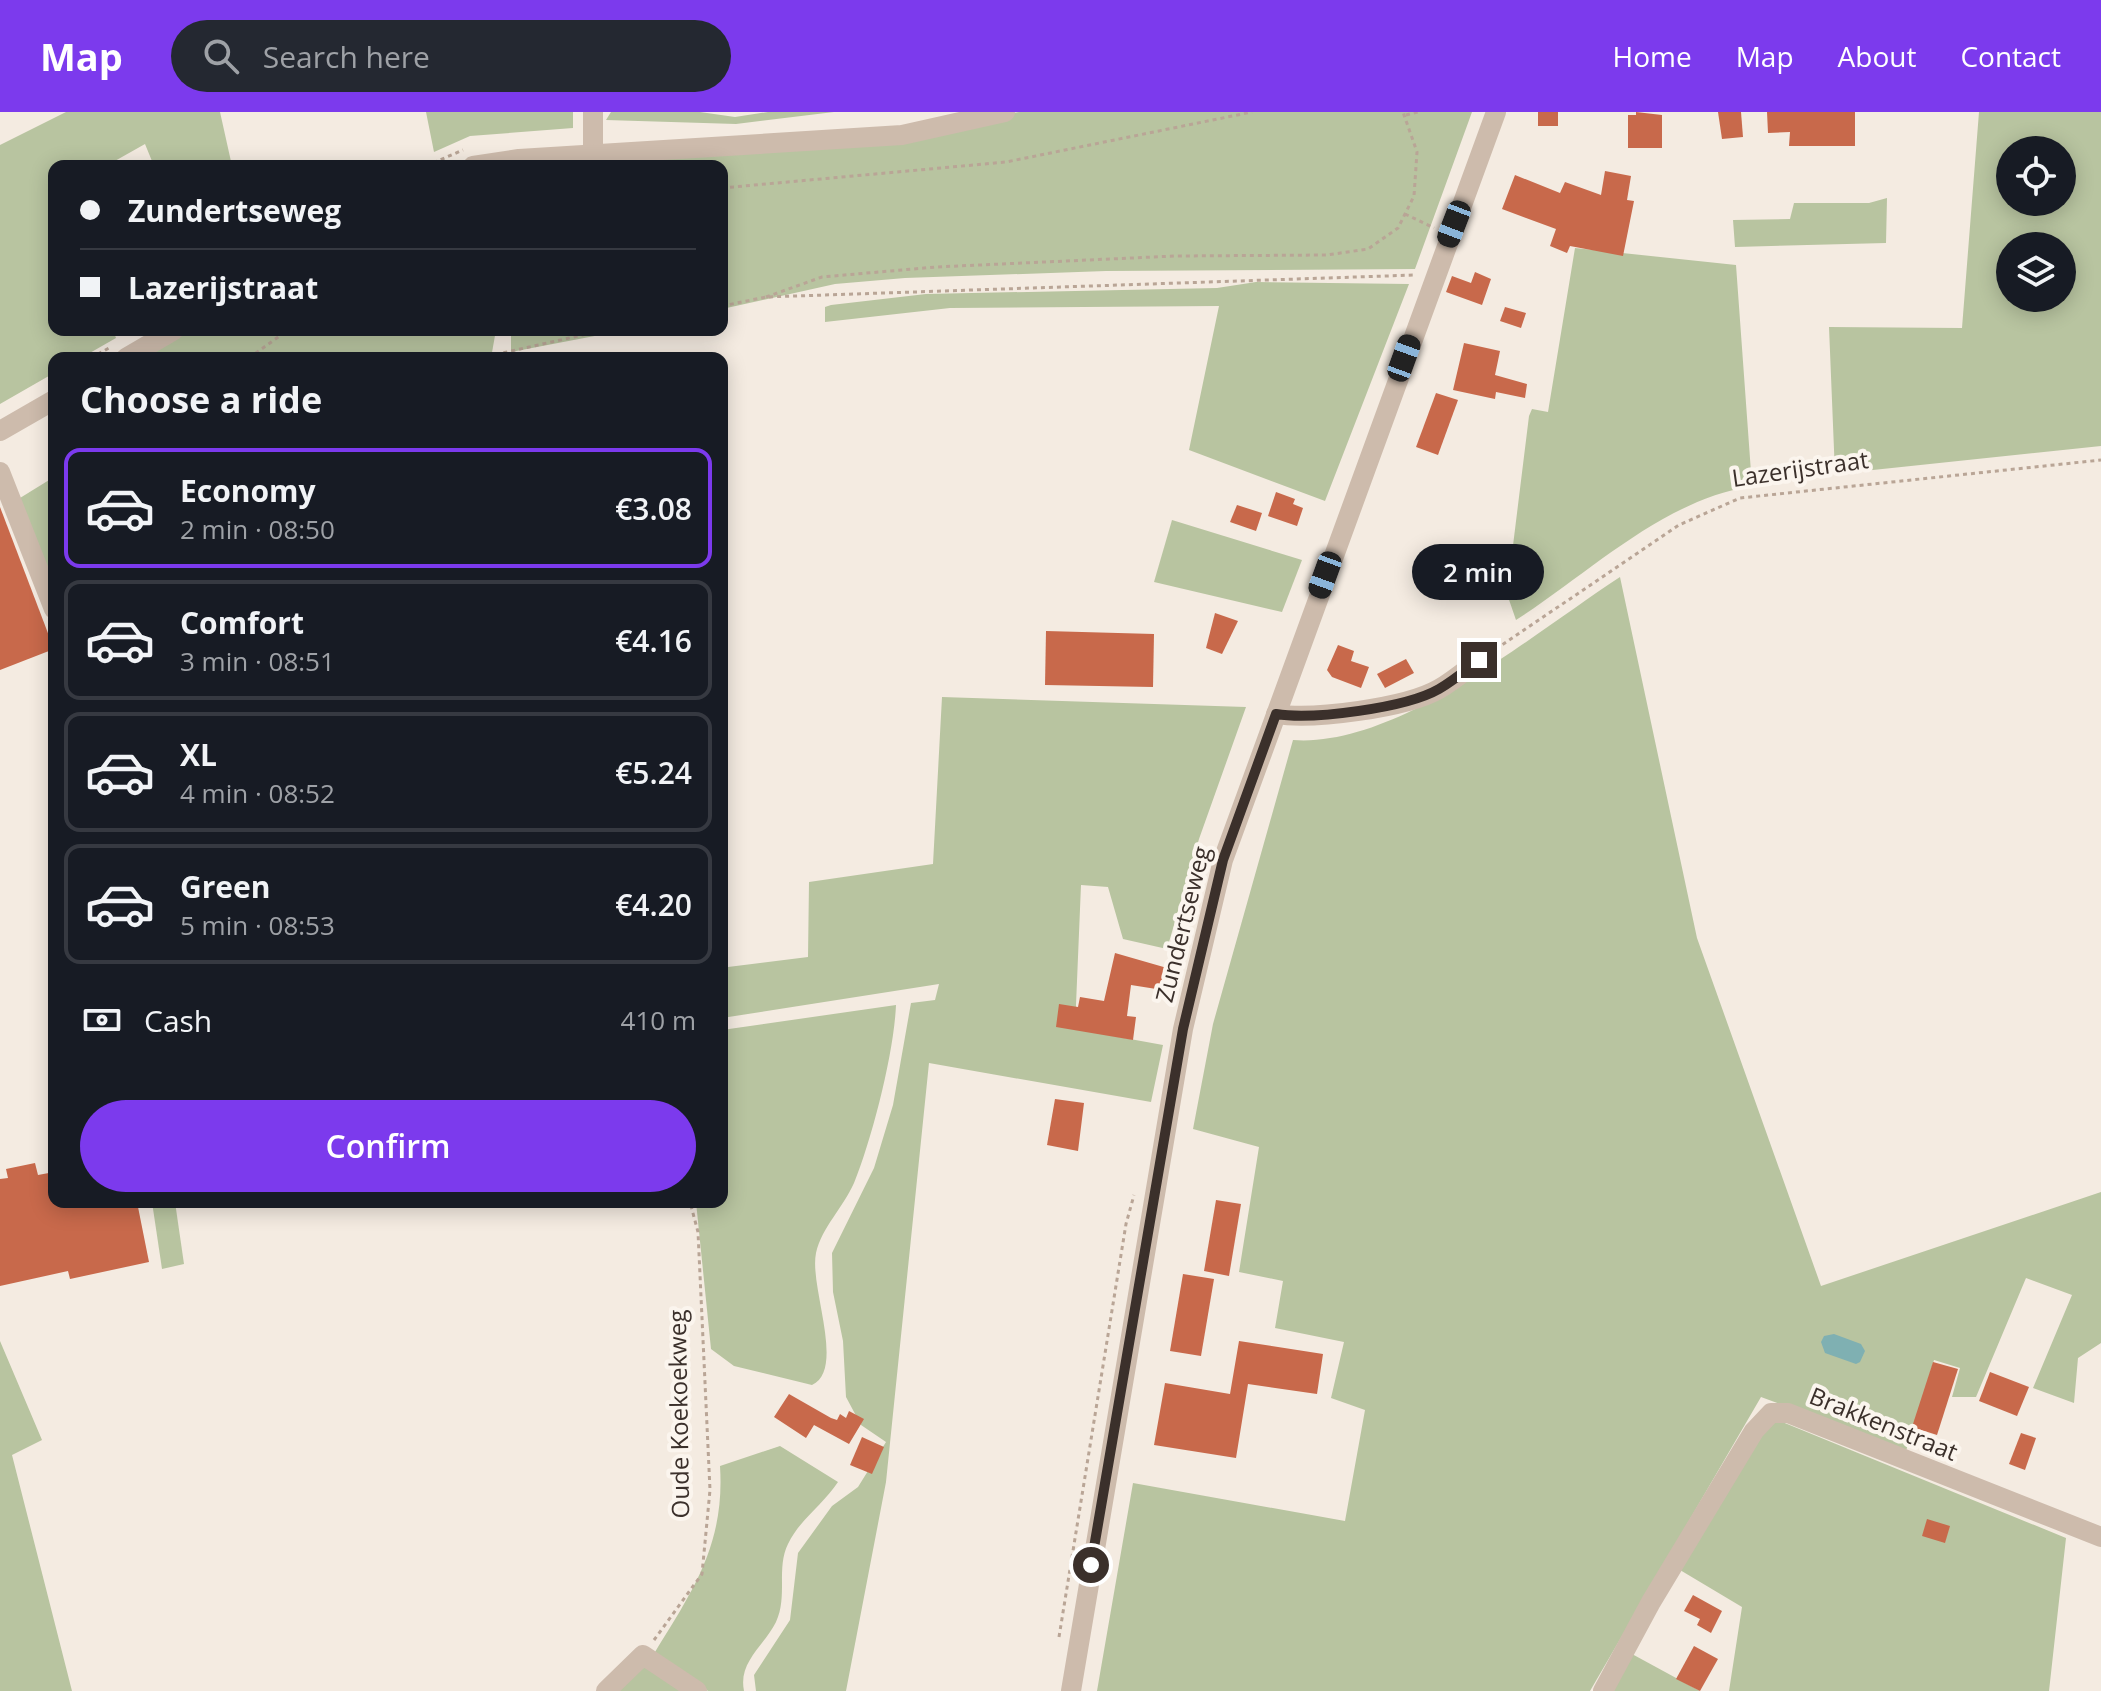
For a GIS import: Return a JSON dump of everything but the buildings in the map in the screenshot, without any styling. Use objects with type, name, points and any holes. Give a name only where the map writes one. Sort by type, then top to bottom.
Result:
[{"type":"street","points":[[593,112],[593,155]]},
{"type":"street","points":[[512,160],[902,135],[1005,112]]},
{"type":"street","name":"Zundertseweg","points":[[1071,1691],[1183,1029],[1223,860],[1432,279],[1496,112]]},
{"type":"street","points":[[136,352],[164,336]]},
{"type":"street","points":[[0,431],[48,403]]},
{"type":"street","points":[[0,472],[48,594]]},
{"type":"street","points":[[1276,714],[1304,718],[1334,715],[1437,691],[1479,660]]},
{"type":"street","name":"Brakkenstraat","points":[[1603,1691],[1651,1602],[1746,1444],[1771,1413],[1788,1413],[2101,1537]]},
{"type":"street","points":[[606,1691],[643,1655],[697,1691]]},
{"type":"path","points":[[728,187],[1006,162],[1252,112]]},
{"type":"path","points":[[728,305],[766,297],[822,277],[936,267],[1175,256],[1327,255],[1368,249],[1398,228],[1414,196],[1417,152],[1404,114],[1418,112]]},
{"type":"path","points":[[1404,214],[1434,228]]},
{"type":"path","points":[[766,297],[1417,275],[1432,279]]},
{"type":"path","points":[[257,352],[280,336]]},
{"type":"path","points":[[507,352],[578,336]]},
{"type":"path","name":"Lazerijstraat","points":[[1479,660],[1679,525],[1740,498],[2101,460]]},
{"type":"path","name":"Oude Koekoekweg","points":[[643,1655],[702,1574],[710,1490],[698,1232],[692,1208]]},
{"type":"green space","points":[[66,112],[220,112],[231,160],[152,160],[145,144],[117,160],[48,160],[48,336],[116,338],[92,352],[48,352],[48,376],[0,404],[0,145]]},
{"type":"green space","points":[[426,112],[573,112],[573,128],[470,136],[434,152]]},
{"type":"green space","points":[[611,112],[700,112],[735,117],[768,112],[834,112],[736,124],[606,120]]},
{"type":"green space","points":[[1019,112],[1472,112],[1415,269],[1106,271],[905,278],[835,284],[728,308],[728,160],[619,160],[694,155]]},
{"type":"green space","points":[[1979,112],[2101,112],[2101,446],[1835,474],[1829,327],[1962,328]]},
{"type":"green space","points":[[1887,198],[1886,243],[1735,247],[1733,220],[1790,219],[1794,203],[1869,203]]},
{"type":"green space","points":[[1575,248],[1736,265],[1752,486],[1719,494],[1657,522],[1516,620],[1507,594],[1529,416],[1532,409],[1548,412]]},
{"type":"green space","points":[[1256,282],[1409,284],[1325,501],[1189,450],[1219,306],[950,308],[825,322],[825,307],[831,305],[926,294],[1217,288]]},
{"type":"green space","points":[[177,336],[495,336],[492,352],[151,352]]},
{"type":"green space","points":[[511,336],[595,336],[511,352]]},
{"type":"green space","points":[[48,481],[48,570],[20,498]]},
{"type":"green space","points":[[1172,520],[1302,560],[1282,612],[1154,582]]},
{"type":"green space","points":[[1620,577],[1697,938],[1821,1286],[2101,1192],[2101,1343],[2078,1358],[2074,1403],[2033,1388],[2072,1295],[2026,1278],[1976,1397],[1952,1397],[1960,1368],[1934,1360],[1906,1451],[1761,1397],[1590,1691],[1097,1691],[1133,1483],[1345,1521],[1365,1410],[1331,1398],[1344,1342],[1275,1328],[1283,1281],[1239,1272],[1259,1147],[1193,1129],[1213,1024],[1293,740],[1334,738],[1376,726],[1420,707],[1506,655]]},
{"type":"green space","points":[[942,697],[1246,707],[1199,839],[1167,949],[1123,939],[1108,887],[1081,885],[1075,1029],[1163,1045],[1151,1102],[929,1063],[886,1482],[846,1691],[756,1691],[754,1675],[790,1620],[798,1553],[832,1506],[858,1487],[886,1442],[861,1425],[846,1397],[843,1341],[833,1292],[832,1253],[874,1168],[893,1105],[911,1003],[935,1000],[939,984],[728,1017],[728,967],[808,957],[809,882],[933,864]]},
{"type":"green space","points":[[896,1005],[887,1071],[868,1143],[854,1183],[823,1235],[816,1253],[826,1362],[822,1376],[812,1385],[734,1366],[711,1349],[697,1208],[728,1208],[728,1029]]},
{"type":"green space","points":[[153,1208],[176,1208],[184,1264],[162,1269]]},
{"type":"green space","points":[[0,1341],[42,1440],[12,1455],[72,1691],[0,1691]]},
{"type":"green space","points":[[1775,1419],[2066,1538],[2049,1691],[1729,1691],[1742,1607],[1680,1570],[1767,1420]]},
{"type":"green space","points":[[780,1446],[838,1482],[788,1544],[783,1563],[779,1612],[771,1631],[748,1663],[743,1681],[744,1691],[708,1691],[655,1652],[694,1586],[712,1542],[720,1494],[720,1466]]},
{"type":"green space","points":[[1632,1654],[1700,1691],[1612,1691]]},
{"type":"green space","points":[[643,1664],[680,1691],[619,1691]]},
{"type":"water","points":[[1834,1334],[1861,1344],[1865,1351],[1860,1362],[1856,1364],[1825,1353],[1821,1342],[1824,1336]]},
{"type":"route","points":[[1091,1565],[1183,1029],[1223,860],[1276,714],[1304,718],[1334,715],[1437,691],[1479,660]]}]
